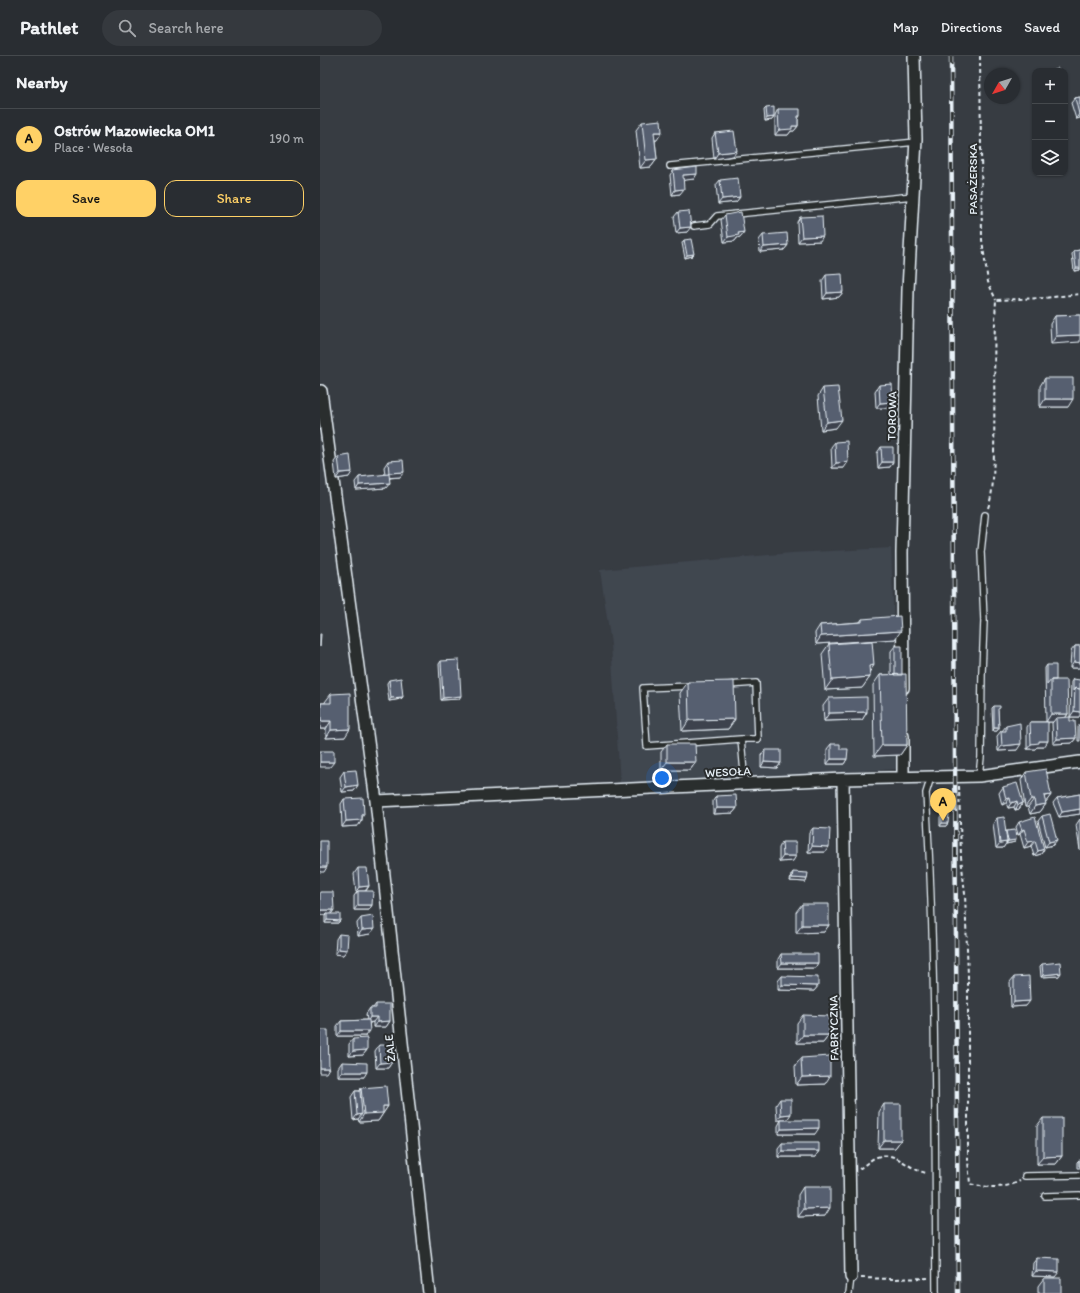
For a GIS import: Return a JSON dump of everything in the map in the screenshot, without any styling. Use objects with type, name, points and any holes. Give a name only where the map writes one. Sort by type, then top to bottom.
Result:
[{"type":"street","name":"TOROWA","points":[[903,700],[902,553],[908,290],[916,142],[914,56]]},
{"type":"street","name":"ŻALE","points":[[320,391],[376,801],[429,1293]]},
{"type":"street","points":[[903,723],[903,777]]},
{"type":"street","name":"WESOŁA","points":[[376,801],[843,779],[979,776],[1080,762]]},
{"type":"street","name":"FABRYCZNA","points":[[843,779],[852,1277]]},
{"type":"lane","points":[[670,166],[916,142]]},
{"type":"lane","points":[[694,226],[710,224],[717,216],[913,196]]},
{"type":"lane","points":[[979,776],[984,621],[981,552],[985,515]]},
{"type":"lane","points":[[696,686],[643,688],[647,746],[758,739],[756,683],[718,685]]},
{"type":"lane","points":[[741,739],[745,784]]},
{"type":"lane","points":[[931,777],[926,792],[935,1019],[936,1293]]},
{"type":"lane","points":[[1025,1176],[1080,1175]]},
{"type":"lane","points":[[1046,1196],[1080,1195]]},
{"type":"lane","points":[[849,1293],[852,1277]]},
{"type":"path","name":"PASAŻERSKA","points":[[980,56],[982,240],[988,282],[996,300]]},
{"type":"path","points":[[985,515],[992,496],[994,479],[994,338],[996,300],[1043,298],[1080,294]]},
{"type":"path","points":[[959,777],[961,857],[965,894],[968,976],[968,1161],[970,1184],[984,1188],[1004,1186],[1018,1182],[1025,1176]]},
{"type":"path","points":[[850,1174],[862,1168],[873,1158],[882,1155],[894,1157],[921,1173],[935,1174]]},
{"type":"path","points":[[852,1277],[893,1279],[936,1278]]},
{"type":"shaded area","points":[[891,548],[899,769],[620,783],[611,644],[600,570],[792,553]]},
{"type":"building","points":[[1080,97],[1080,114],[1079,114],[1075,98]]},
{"type":"building","points":[[774,107],[774,117],[767,118],[766,108]]},
{"type":"building","points":[[778,109],[800,109],[798,126],[792,126],[792,129],[779,130]]},
{"type":"building","points":[[661,120],[662,132],[654,132],[657,159],[646,160],[642,122]]},
{"type":"building","points":[[734,131],[737,151],[718,153],[715,133]]},
{"type":"building","points":[[697,167],[697,174],[683,175],[684,189],[675,190],[673,170]]},
{"type":"building","points":[[738,178],[740,197],[722,199],[720,180]]},
{"type":"building","points":[[689,211],[691,227],[680,228],[678,212]]},
{"type":"building","points":[[741,212],[744,232],[738,233],[739,235],[728,237],[725,215]]},
{"type":"building","points":[[822,216],[823,236],[802,237],[800,217]]},
{"type":"building","points":[[787,233],[788,245],[764,247],[763,235]]},
{"type":"building","points":[[691,239],[694,254],[687,255],[684,240]]},
{"type":"building","points":[[1080,250],[1080,268],[1076,268],[1074,251]]},
{"type":"building","points":[[842,274],[843,292],[827,293],[826,275]]},
{"type":"building","points":[[1080,315],[1080,335],[1056,336],[1055,316]]},
{"type":"building","points":[[1045,378],[1073,378],[1073,399],[1045,399]]},
{"type":"building","points":[[892,384],[893,402],[880,403],[879,385]]},
{"type":"building","points":[[838,387],[842,420],[827,422],[823,388]]},
{"type":"building","points":[[847,441],[848,462],[836,463],[835,442]]},
{"type":"building","points":[[881,447],[893,447],[893,462],[882,462]]},
{"type":"building","points":[[350,455],[352,472],[340,473],[338,457]]},
{"type":"building","points":[[403,460],[404,472],[389,473],[388,461]]},
{"type":"building","points":[[389,474],[390,483],[359,485],[359,477]]},
{"type":"building","points":[[900,616],[901,631],[821,636],[820,625],[862,622],[862,619]]},
{"type":"building","points":[[872,641],[874,665],[869,666],[870,677],[832,680],[829,644]]},
{"type":"building","points":[[895,646],[902,646],[902,675],[895,675]]},
{"type":"building","points":[[1075,646],[1080,646],[1080,663],[1074,662]]},
{"type":"building","points":[[459,660],[461,696],[443,698],[441,661]]},
{"type":"building","points":[[1047,665],[1056,665],[1056,680],[1051,680],[1047,685]]},
{"type":"building","points":[[906,674],[907,745],[882,745],[880,675]]},
{"type":"building","points":[[401,678],[403,697],[391,698],[389,680]]},
{"type":"building","points":[[1073,679],[1080,680],[1080,689],[1075,688],[1073,691]]},
{"type":"building","points":[[1051,680],[1067,680],[1068,714],[1051,714]]},
{"type":"building","points":[[734,681],[735,719],[689,720],[688,682]]},
{"type":"building","points":[[1075,688],[1080,689],[1080,712],[1074,711]]},
{"type":"building","points":[[350,693],[350,729],[331,730],[331,721],[321,721],[321,703],[331,703],[331,694]]},
{"type":"building","points":[[867,697],[867,712],[829,713],[829,698]]},
{"type":"building","points":[[994,706],[1000,706],[998,709],[999,728],[994,728]]},
{"type":"building","points":[[1070,717],[1070,721],[1075,721],[1076,738],[1057,739],[1056,718]]},
{"type":"building","points":[[1030,722],[1048,722],[1048,741],[1039,741],[1039,743],[1031,744]]},
{"type":"building","points":[[1020,723],[1021,744],[1002,746],[1001,731],[1006,731],[1006,726]]},
{"type":"building","points":[[667,744],[695,744],[696,762],[667,762]]},
{"type":"building","points":[[831,744],[840,744],[840,749],[848,749],[847,759],[831,759]]},
{"type":"building","points":[[765,750],[781,750],[781,763],[764,762]]},
{"type":"building","points":[[320,751],[334,751],[334,762],[320,762]]},
{"type":"building","points":[[1046,769],[1051,795],[1044,796],[1046,804],[1035,806],[1034,799],[1031,799],[1026,772]]},
{"type":"building","points":[[356,770],[358,785],[346,787],[344,771]]},
{"type":"building","points":[[1017,783],[1023,803],[1018,805],[1017,801],[1011,803],[1010,798],[1006,799],[1003,787]]},
{"type":"building","points":[[1080,794],[1080,809],[1062,812],[1057,798]]},
{"type":"building","points":[[736,795],[737,808],[717,808],[716,796]]},
{"type":"building","points":[[363,798],[364,814],[362,815],[362,820],[346,821],[344,799]]},
{"type":"building","points":[[942,814],[949,814],[948,823],[942,823]]},
{"type":"building","points":[[1050,814],[1057,840],[1049,842],[1042,816]]},
{"type":"building","points":[[1004,817],[1007,842],[1000,843],[997,818]]},
{"type":"building","points":[[1035,817],[1044,849],[1038,851],[1035,841],[1028,842],[1024,829],[1022,830],[1019,822]]},
{"type":"building","points":[[813,828],[830,829],[829,847],[812,846]]},
{"type":"building","points":[[1015,830],[1016,840],[1008,841],[1006,831]]},
{"type":"building","points":[[320,841],[327,841],[327,867],[320,867]]},
{"type":"building","points":[[782,842],[796,842],[796,856],[783,856]]},
{"type":"building","points":[[358,868],[367,868],[369,886],[359,887]]},
{"type":"building","points":[[793,872],[808,873],[807,879],[792,878]]},
{"type":"building","points":[[358,891],[373,891],[372,905],[358,905]]},
{"type":"building","points":[[320,892],[333,892],[334,910],[320,910]]},
{"type":"building","points":[[802,904],[829,904],[829,925],[802,925]]},
{"type":"building","points":[[327,914],[340,914],[340,921],[327,920]]},
{"type":"building","points":[[373,916],[374,929],[362,930],[361,918]]},
{"type":"building","points":[[339,934],[348,935],[347,950],[339,949]]},
{"type":"building","points":[[781,954],[818,954],[818,963],[782,963]]},
{"type":"building","points":[[1060,962],[1061,973],[1043,975],[1042,964]]},
{"type":"building","points":[[782,976],[818,977],[818,986],[782,985]]},
{"type":"building","points":[[1029,976],[1030,1001],[1014,1002],[1014,977]]},
{"type":"building","points":[[376,1004],[390,1004],[390,1021],[377,1022],[377,1017],[370,1017],[370,1008],[376,1008]]},
{"type":"building","points":[[803,1015],[829,1016],[829,1035],[803,1035]]},
{"type":"building","points":[[369,1020],[370,1031],[341,1031],[341,1021]]},
{"type":"building","points":[[320,1030],[328,1030],[329,1068],[320,1068]]},
{"type":"building","points":[[367,1038],[367,1050],[353,1051],[353,1039]]},
{"type":"building","points":[[379,1045],[391,1045],[392,1062],[380,1063]]},
{"type":"building","points":[[830,1056],[830,1076],[802,1077],[801,1058]]},
{"type":"building","points":[[342,1062],[367,1063],[367,1072],[342,1072]]},
{"type":"building","points":[[386,1086],[388,1106],[383,1106],[383,1113],[364,1114],[361,1088]]},
{"type":"building","points":[[355,1091],[360,1091],[362,1114],[357,1115]]},
{"type":"building","points":[[780,1099],[791,1099],[791,1114],[781,1115]]},
{"type":"building","points":[[884,1104],[901,1104],[901,1140],[884,1140]]},
{"type":"building","points":[[1043,1118],[1062,1118],[1062,1156],[1043,1157]]},
{"type":"building","points":[[781,1120],[819,1120],[819,1128],[781,1129]]},
{"type":"building","points":[[782,1143],[819,1143],[819,1151],[782,1151]]},
{"type":"building","points":[[803,1187],[830,1187],[830,1208],[804,1209]]},
{"type":"building","points":[[1037,1258],[1059,1259],[1059,1272],[1036,1271]]},
{"type":"building","points":[[1044,1278],[1061,1278],[1061,1293],[1044,1293]]},
{"type":"railway","points":[[951,56],[958,1293]]},
{"type":"place","name":"Ostrów Mazowiecka OM1","points":[[943,821]]}]
